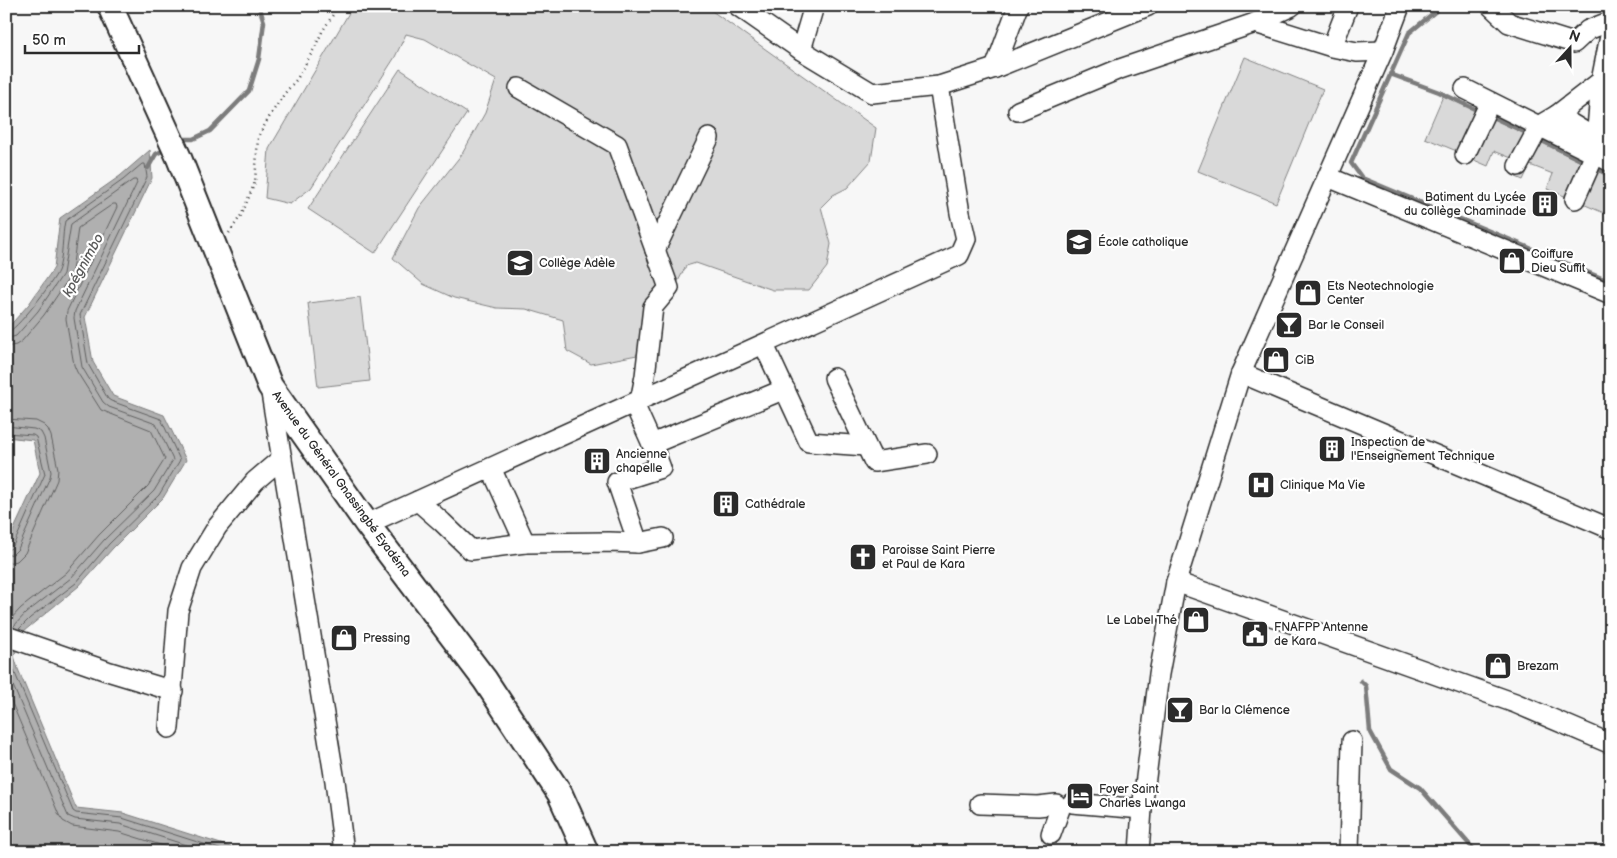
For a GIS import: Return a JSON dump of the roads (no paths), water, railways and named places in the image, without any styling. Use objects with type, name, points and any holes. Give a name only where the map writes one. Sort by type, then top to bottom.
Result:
[{"type":"main road","name":"Avenue du Général Gnassingbé Eyadéma","points":[[110,6],[179,158],[270,386],[367,524],[485,680],[530,746],[560,794],[586,852]]},
{"type":"street","points":[[738,6],[801,50],[872,93],[939,86],[995,68],[1148,6]]},
{"type":"street","points":[[801,50],[814,6]]},
{"type":"street","points":[[995,68],[1018,6]]},
{"type":"street","points":[[1018,111],[1116,70],[1256,23],[1292,6]]},
{"type":"street","points":[[1332,47],[1348,6]]},
{"type":"street","points":[[1139,852],[1142,809],[1159,674],[1176,582],[1241,373],[1383,51],[1400,6]]},
{"type":"street","points":[[1491,6],[1508,24],[1574,43],[1588,30],[1611,21]]},
{"type":"street","points":[[1256,23],[1332,47],[1357,52],[1383,51]]},
{"type":"street","points":[[1575,199],[1603,152],[1611,31]]},
{"type":"street","points":[[367,524],[960,255],[966,239],[939,86]]},
{"type":"street","points":[[519,88],[617,145],[669,288],[653,307],[645,376],[637,402],[661,468],[617,482],[638,543]]},
{"type":"street","points":[[1518,166],[1540,125],[1606,88]]},
{"type":"street","points":[[1466,89],[1540,125],[1603,152]]},
{"type":"street","points":[[1465,155],[1490,102]]},
{"type":"street","points":[[1557,115],[1585,132],[1603,152]]},
{"type":"street","points":[[655,250],[709,138]]},
{"type":"street","points":[[1328,177],[1611,294]]},
{"type":"street","points":[[764,345],[809,442],[866,446]]},
{"type":"street","points":[[1241,373],[1611,529]]},
{"type":"street","points":[[834,378],[874,462],[928,454]]},
{"type":"street","points":[[270,386],[335,781],[344,852]]},
{"type":"street","points":[[652,444],[784,389]]},
{"type":"street","points":[[169,728],[178,611],[192,568],[217,526],[255,481],[282,458]]},
{"type":"street","points":[[491,468],[525,543]]},
{"type":"street","points":[[418,501],[471,550],[525,543],[638,543],[663,538]]},
{"type":"street","points":[[1176,582],[1515,703],[1611,744]]},
{"type":"street","points":[[6,636],[98,668],[173,691]]},
{"type":"street","points":[[1350,852],[1352,741]]},
{"type":"street","points":[[980,804],[1063,805],[1142,809]]},
{"type":"street","points":[[1051,834],[1063,805]]},
{"type":"water","points":[[150,150],[152,178],[85,317],[93,362],[113,396],[164,415],[186,460],[163,498],[113,548],[79,586],[24,631],[14,656],[76,808],[123,813],[246,852],[6,852],[6,550],[40,473],[33,440],[6,437],[6,330],[29,304],[54,268],[60,218],[120,176]]},
{"type":"waterway","points":[[180,142],[185,139],[193,139],[210,131],[249,91],[259,59],[264,22],[259,6]]},
{"type":"waterway","points":[[1442,6],[1409,33],[1351,163],[1362,178],[1611,282]]},
{"type":"waterway","points":[[1390,74],[1439,92],[1481,112]]},
{"type":"waterway","points":[[1488,115],[1531,135]]},
{"type":"waterway","points":[[1538,139],[1587,163]]},
{"type":"waterway","name":"kpégnimbo","points":[[148,168],[156,154],[166,149]]},
{"type":"waterway","points":[[1593,167],[1611,176]]},
{"type":"waterway","points":[[1361,681],[1366,686],[1370,731],[1391,769],[1420,788],[1476,852]]},
{"type":"place","name":"Batiment du Lycée du collège Chaminade","points":[[1545,204]]},
{"type":"place","name":"École catholique","points":[[1079,242]]},
{"type":"place","name":"Coiffure Dieu Suffit","points":[[1512,261]]},
{"type":"place","name":"Collège Adèle","points":[[520,263]]},
{"type":"place","name":"Ets Neotechnologie Center","points":[[1308,293]]},
{"type":"place","name":"Bar le Conseil","points":[[1289,325]]},
{"type":"place","name":"CiB","points":[[1276,360]]},
{"type":"place","name":"Inspection de l'Enseignement Technique","points":[[1332,449]]},
{"type":"place","name":"Ancienne chapelle","points":[[597,461]]},
{"type":"place","name":"Clinique Ma Vie","points":[[1261,485]]},
{"type":"place","name":"Cathédrale","points":[[726,504]]},
{"type":"place","name":"Paroisse Saint Pierre et Paul de Kara","points":[[863,557]]},
{"type":"place","name":"Le Label Thé","points":[[1196,620]]},
{"type":"place","name":"FNAFPP Antenne de Kara","points":[[1255,634]]},
{"type":"place","name":"Pressing","points":[[344,638]]},
{"type":"place","name":"Brezam","points":[[1498,666]]},
{"type":"place","name":"Bar la Clémence","points":[[1180,710]]},
{"type":"place","name":"Foyer Saint Charles Lwanga","points":[[1080,796]]}]
